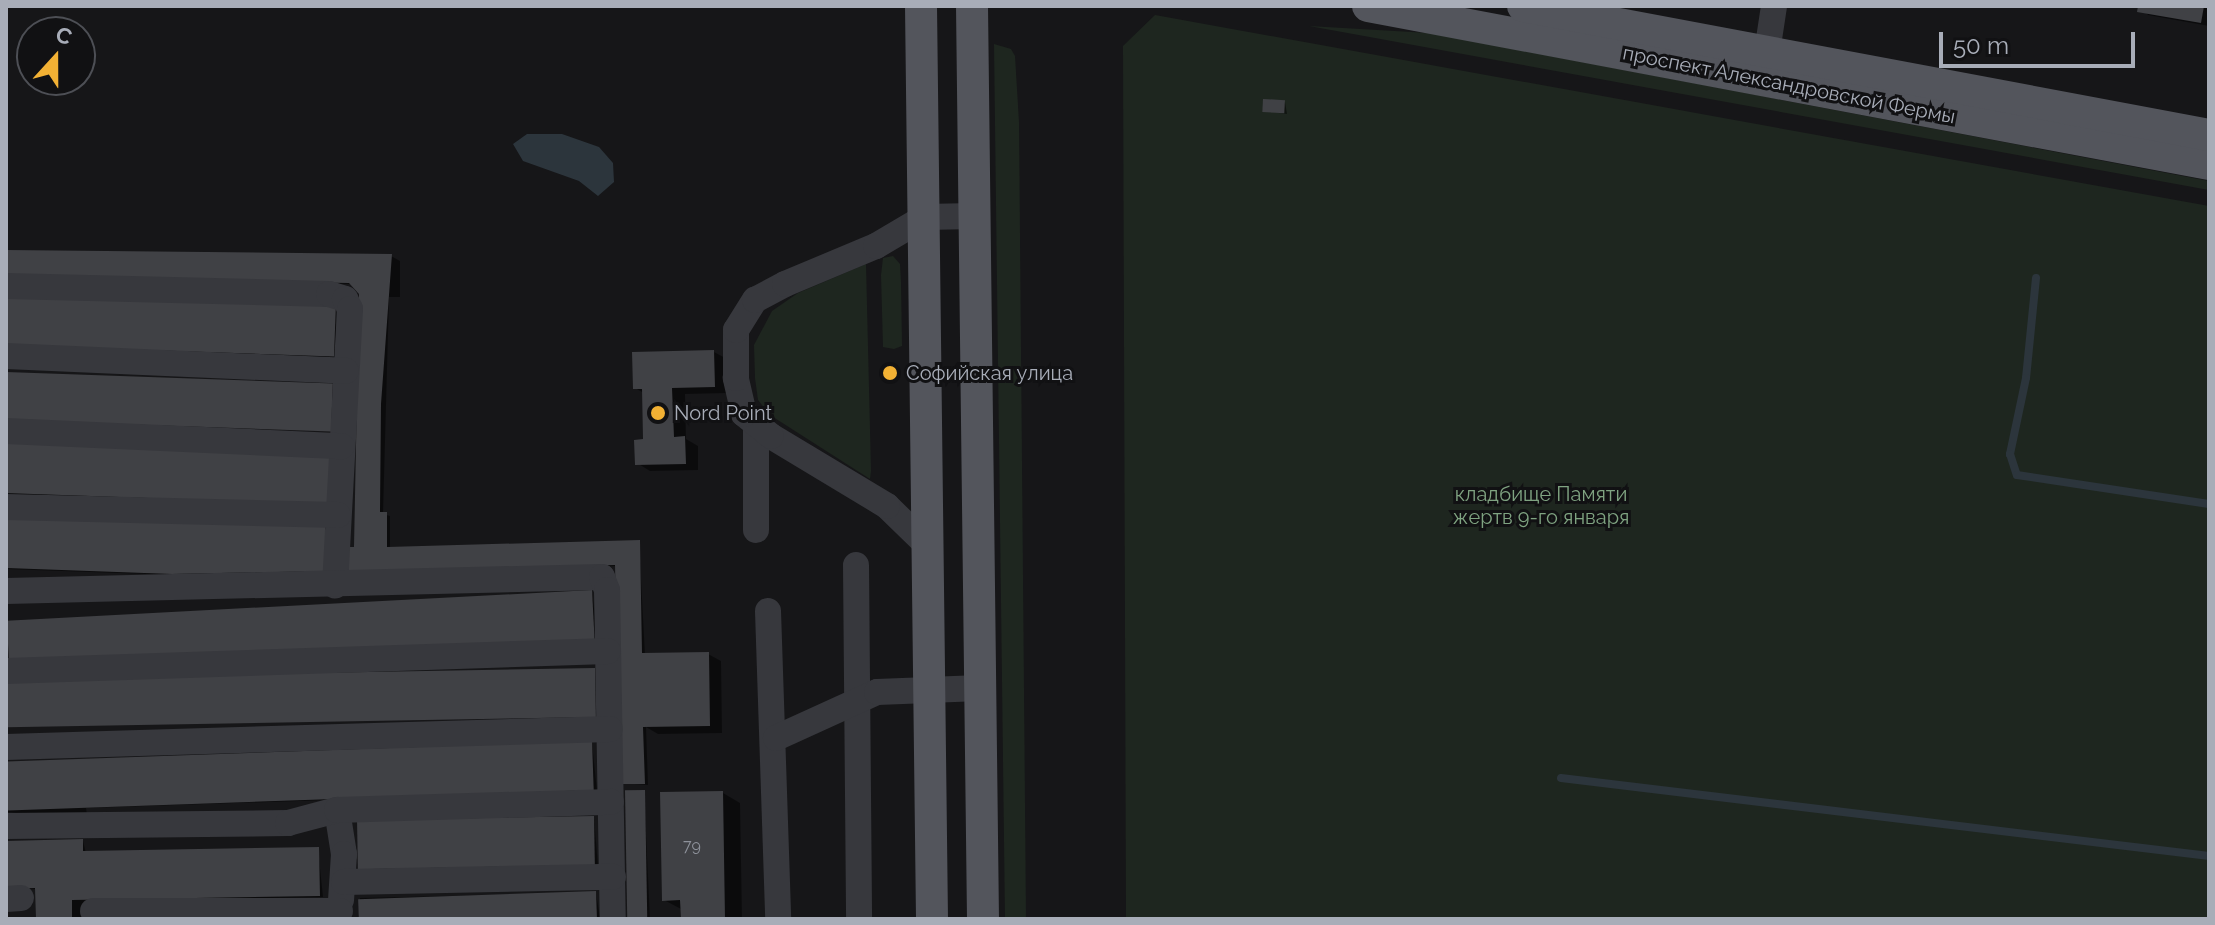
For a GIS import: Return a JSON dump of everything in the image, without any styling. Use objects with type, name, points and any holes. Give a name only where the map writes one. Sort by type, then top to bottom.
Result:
[{"type":"main road","points":[[921,6],[930,548],[932,919]]},
{"type":"main road","points":[[972,6],[983,919]]},
{"type":"main road","name":"проспект Александровской Фермы","points":[[1368,6],[2209,164]]},
{"type":"main road","name":"проспект Александровской Фермы","points":[[1523,6],[1616,15],[1767,52],[2209,135]]},
{"type":"lane","points":[[1767,52],[1774,6]]},
{"type":"lane","points":[[930,548],[887,506],[744,414],[736,378],[736,330],[755,300],[925,217],[974,216]]},
{"type":"lane","points":[[6,286],[329,294],[345,299],[350,309],[335,586]]},
{"type":"lane","points":[[6,356],[346,371]]},
{"type":"lane","points":[[756,424],[756,530]]},
{"type":"lane","points":[[6,431],[342,446]]},
{"type":"lane","points":[[6,507],[338,515]]},
{"type":"lane","points":[[856,565],[859,919]]},
{"type":"lane","points":[[6,591],[335,586],[602,577],[608,651],[613,919]]},
{"type":"lane","points":[[768,611],[776,738],[778,919]]},
{"type":"lane","points":[[6,671],[608,651]]},
{"type":"lane","points":[[776,738],[877,692],[980,688]]},
{"type":"lane","points":[[6,747],[610,729]]},
{"type":"lane","points":[[6,826],[288,823],[337,810],[611,802]]},
{"type":"lane","points":[[93,911],[340,915],[344,882],[337,810]]},
{"type":"lane","points":[[344,882],[613,877]]},
{"type":"green space","name":"кладбище Памяти жертв 9-го января","points":[[1155,15],[2209,206],[2209,919],[1126,919],[1123,46]]},
{"type":"green space","points":[[1309,26],[1429,33],[2209,181],[2209,190]]},
{"type":"green space","points":[[994,44],[1011,49],[1015,56],[1019,122],[1026,919],[1005,919]]},
{"type":"green space","points":[[893,256],[900,264],[902,346],[894,349],[883,347],[881,275],[883,258]]},
{"type":"green space","points":[[866,264],[870,479],[770,415],[758,400],[754,345],[772,311],[798,293]]},
{"type":"shaded area","points":[[527,134],[562,134],[599,147],[613,163],[614,182],[598,196],[579,181],[523,161],[513,144]]},
{"type":"building","points":[[2138,6],[2204,6],[2201,23],[2137,12]]},
{"type":"building","points":[[1263,99],[1285,100],[1284,113],[1262,112]]},
{"type":"building","points":[[6,250],[392,254],[381,404],[380,512],[387,512],[387,547],[640,540],[642,653],[709,652],[710,726],[643,727],[645,784],[620,784],[615,565],[343,572],[343,547],[354,547],[359,294],[349,283],[6,278]]},
{"type":"building","points":[[6,295],[336,307],[334,356],[6,345]]},
{"type":"building","name":"Nord Point","points":[[714,350],[715,387],[672,388],[674,437],[685,436],[686,464],[635,465],[634,440],[643,439],[642,389],[633,389],[632,352]]},
{"type":"building","points":[[6,372],[333,383],[331,431],[6,420]]},
{"type":"building","points":[[6,442],[331,453],[329,504],[6,493]]},
{"type":"building","points":[[6,517],[325,523],[326,571],[172,574],[6,568]]},
{"type":"building","points":[[592,590],[595,640],[9,671],[7,621]]},
{"type":"building","points":[[595,668],[596,717],[7,727],[6,678]]},
{"type":"building","points":[[592,741],[594,790],[8,810],[6,761]]},
{"type":"building","points":[[625,790],[645,790],[647,919],[627,919]]},
{"type":"building","points":[[723,791],[725,919],[681,919],[680,900],[662,901],[660,792]]},
{"type":"building","points":[[594,816],[595,865],[358,869],[357,820]]},
{"type":"building","points":[[83,839],[83,851],[319,847],[320,896],[72,900],[72,919],[36,919],[35,888],[6,889],[6,841]]},
{"type":"building","points":[[596,891],[597,917],[359,919],[358,899]]},
{"type":"waterway","points":[[2036,278],[2026,378],[2010,454],[2017,475],[2209,504]]},
{"type":"waterway","points":[[1561,778],[2209,856]]},
{"type":"place","name":"Софийская улица","points":[[890,373]]},
{"type":"place","name":"Nord Point","points":[[658,413]]}]
